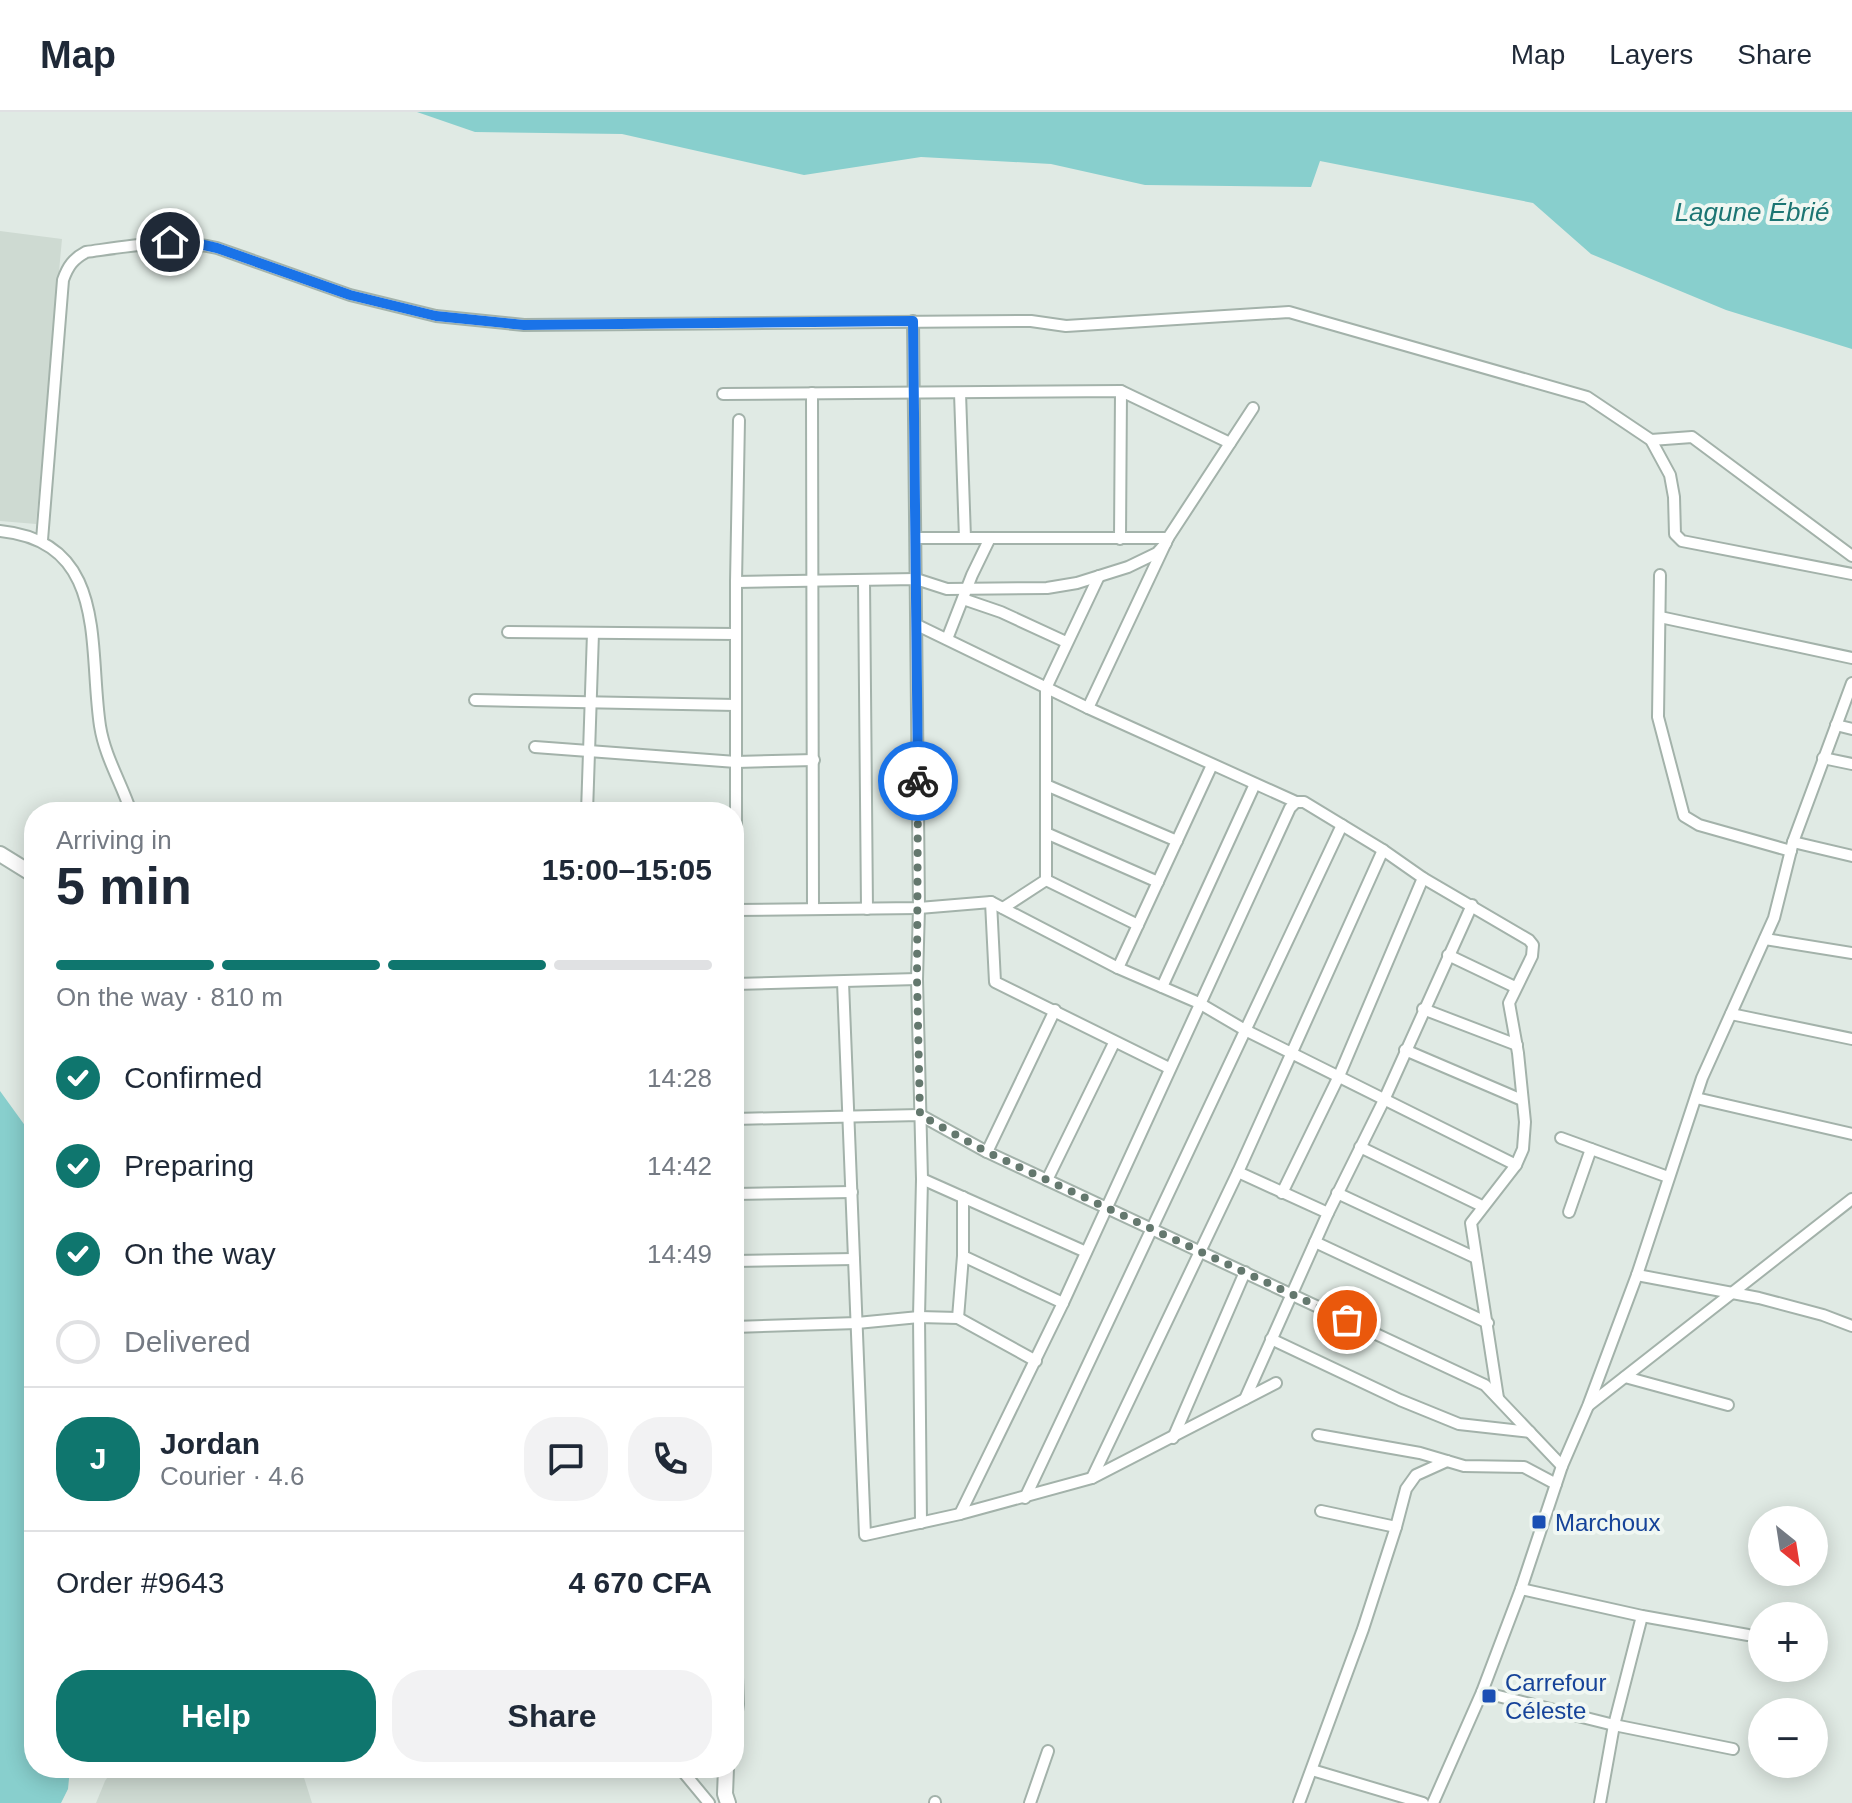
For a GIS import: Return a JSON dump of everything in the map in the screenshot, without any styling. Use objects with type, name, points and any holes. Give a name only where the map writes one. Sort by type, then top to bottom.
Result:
[{"type":"street","points":[[42,540],[63,280],[74,259],[86,252],[170,242],[217,248],[336,290],[436,316],[524,325],[1031,321],[1066,326],[1289,312],[1587,397],[1651,440],[1670,475],[1675,534],[1682,541],[1852,574]]},
{"type":"street","points":[[913,321],[919,908],[917,979],[922,1179],[919,1317],[921,1523]]},
{"type":"street","points":[[1120,539],[1121,391]]},
{"type":"street","points":[[723,394],[1121,391],[1230,443]]},
{"type":"street","points":[[812,393],[813,909]]},
{"type":"street","points":[[960,393],[965,538]]},
{"type":"street","points":[[965,595],[1047,588],[1099,576],[1157,553],[1253,408]]},
{"type":"street","points":[[735,802],[739,420]]},
{"type":"street","points":[[1651,440],[1692,437],[1852,556]]},
{"type":"street","points":[[0,531],[42,540],[66,562],[84,591],[96,654],[99,722],[107,759],[126,802]]},
{"type":"street","points":[[916,538],[1167,540]]},
{"type":"street","points":[[947,639],[990,538]]},
{"type":"street","points":[[1088,708],[1167,540]]},
{"type":"street","points":[[1660,575],[1658,717],[1684,816],[1699,825],[1852,856]]},
{"type":"street","points":[[1046,880],[1046,688],[1099,576]]},
{"type":"street","points":[[736,582],[916,579],[965,595],[1066,642]]},
{"type":"street","points":[[864,580],[867,909]]},
{"type":"street","points":[[1660,617],[1852,658]]},
{"type":"street","points":[[917,625],[1212,765],[1296,802],[1304,802],[1533,945],[1532,956],[1509,1003],[1517,1045],[1523,1149],[1516,1165],[1471,1223],[1498,1398]]},
{"type":"street","points":[[508,632],[736,634]]},
{"type":"street","points":[[587,802],[593,633]]},
{"type":"street","points":[[1433,1803],[1482,1692],[1521,1589],[1562,1466],[1637,1275],[1696,1098],[1774,918],[1792,846],[1852,683]]},
{"type":"street","points":[[475,700],[736,705]]},
{"type":"street","points":[[1836,725],[1852,729]]},
{"type":"street","points":[[535,747],[736,762],[814,760]]},
{"type":"street","points":[[1823,758],[1852,764]]},
{"type":"street","points":[[1118,968],[1212,765]]},
{"type":"street","points":[[1162,987],[1255,784]]},
{"type":"street","points":[[1046,785],[1177,841]]},
{"type":"street","points":[[960,1514],[1036,1361],[1199,1003],[1290,808],[1296,802]]},
{"type":"street","points":[[1025,1498],[1342,825]]},
{"type":"street","points":[[1046,833],[1158,882]]},
{"type":"street","points":[[1092,1478],[1238,1172],[1383,850]]},
{"type":"street","points":[[0,854],[24,869]]},
{"type":"street","points":[[1282,1193],[1339,1076],[1423,878]]},
{"type":"street","points":[[1003,908],[1046,880]]},
{"type":"street","points":[[1046,880],[1138,925]]},
{"type":"street","points":[[991,902],[995,982],[1169,1068]]},
{"type":"street","points":[[744,910],[919,908],[991,902],[1118,968],[1199,1003],[1245,1030],[1516,1165]]},
{"type":"street","points":[[1245,1399],[1337,1193],[1384,1100],[1472,905]]},
{"type":"street","points":[[1765,939],[1852,953]]},
{"type":"street","points":[[1448,955],[1515,987]]},
{"type":"street","points":[[744,984],[917,979]]},
{"type":"street","points":[[843,982],[865,1535],[1025,1498],[1092,1478],[1276,1383]]},
{"type":"street","points":[[1423,1009],[1517,1045]]},
{"type":"street","points":[[987,1152],[1055,1010]]},
{"type":"street","points":[[1731,1014],[1852,1039]]},
{"type":"street","points":[[1047,1180],[1114,1043]]},
{"type":"street","points":[[1405,1050],[1522,1100]]},
{"type":"street","points":[[1696,1098],[1852,1134]]},
{"type":"street","points":[[744,1119],[920,1115],[987,1152],[1485,1385],[1562,1466]]},
{"type":"street","points":[[1561,1138],[1668,1177]]},
{"type":"street","points":[[1360,1147],[1482,1206]]},
{"type":"street","points":[[1569,1212],[1591,1149]]},
{"type":"street","points":[[1238,1172],[1328,1213]]},
{"type":"street","points":[[922,1179],[1086,1252]]},
{"type":"street","points":[[744,1194],[852,1192]]},
{"type":"street","points":[[1337,1193],[1476,1258]]},
{"type":"street","points":[[958,1318],[963,1256],[963,1197]]},
{"type":"street","points":[[1588,1406],[1852,1199]]},
{"type":"street","points":[[1315,1242],[1488,1323]]},
{"type":"street","points":[[963,1256],[1063,1303]]},
{"type":"street","points":[[744,1261],[854,1259]]},
{"type":"street","points":[[1173,1438],[1245,1272]]},
{"type":"street","points":[[1637,1275],[1759,1298],[1852,1326]]},
{"type":"street","points":[[744,1327],[857,1323],[919,1317],[958,1318],[1036,1361]]},
{"type":"street","points":[[1271,1339],[1400,1400],[1459,1424],[1530,1432]]},
{"type":"street","points":[[1625,1377],[1728,1405]]},
{"type":"street","points":[[1318,1435],[1420,1453],[1464,1466],[1524,1467],[1556,1484]]},
{"type":"street","points":[[1299,1803],[1396,1527],[1406,1489],[1416,1475],[1447,1461]]},
{"type":"street","points":[[1321,1511],[1396,1527]]},
{"type":"street","points":[[1521,1589],[1642,1616],[1748,1635]]},
{"type":"street","points":[[1600,1803],[1614,1725],[1642,1616]]},
{"type":"street","points":[[1482,1692],[1614,1725],[1733,1749]]},
{"type":"street","points":[[1030,1803],[1048,1751]]},
{"type":"street","points":[[1312,1770],[1423,1803]]},
{"type":"street","points":[[688,1778],[709,1803]]},
{"type":"street","points":[[725,1800],[726,1778]]},
{"type":"shaded area","points":[[0,231],[62,239],[36,524],[0,521]]},
{"type":"shaded area","points":[[107,1778],[304,1778],[312,1803],[96,1803]]},
{"type":"water","name":"Lagune Ébrié","points":[[417,112],[1852,112],[1852,349],[1726,310],[1591,254],[1533,203],[1320,161],[1311,187],[1145,185],[1051,164],[921,157],[804,175],[622,134],[475,132]]},
{"type":"water","points":[[0,1091],[24,1124],[24,1778],[69,1778],[61,1803],[0,1803]]},
{"type":"way so far","points":[[918,781],[920,1115],[987,1152],[1347,1320]]},
{"type":"place","name":"Marchoux","points":[[1539,1522]]},
{"type":"place","name":"Carrefour Céleste","points":[[1489,1696]]},
{"type":"route","points":[[170,242],[217,248],[350,295],[436,316],[524,325],[913,321],[918,781]]}]
